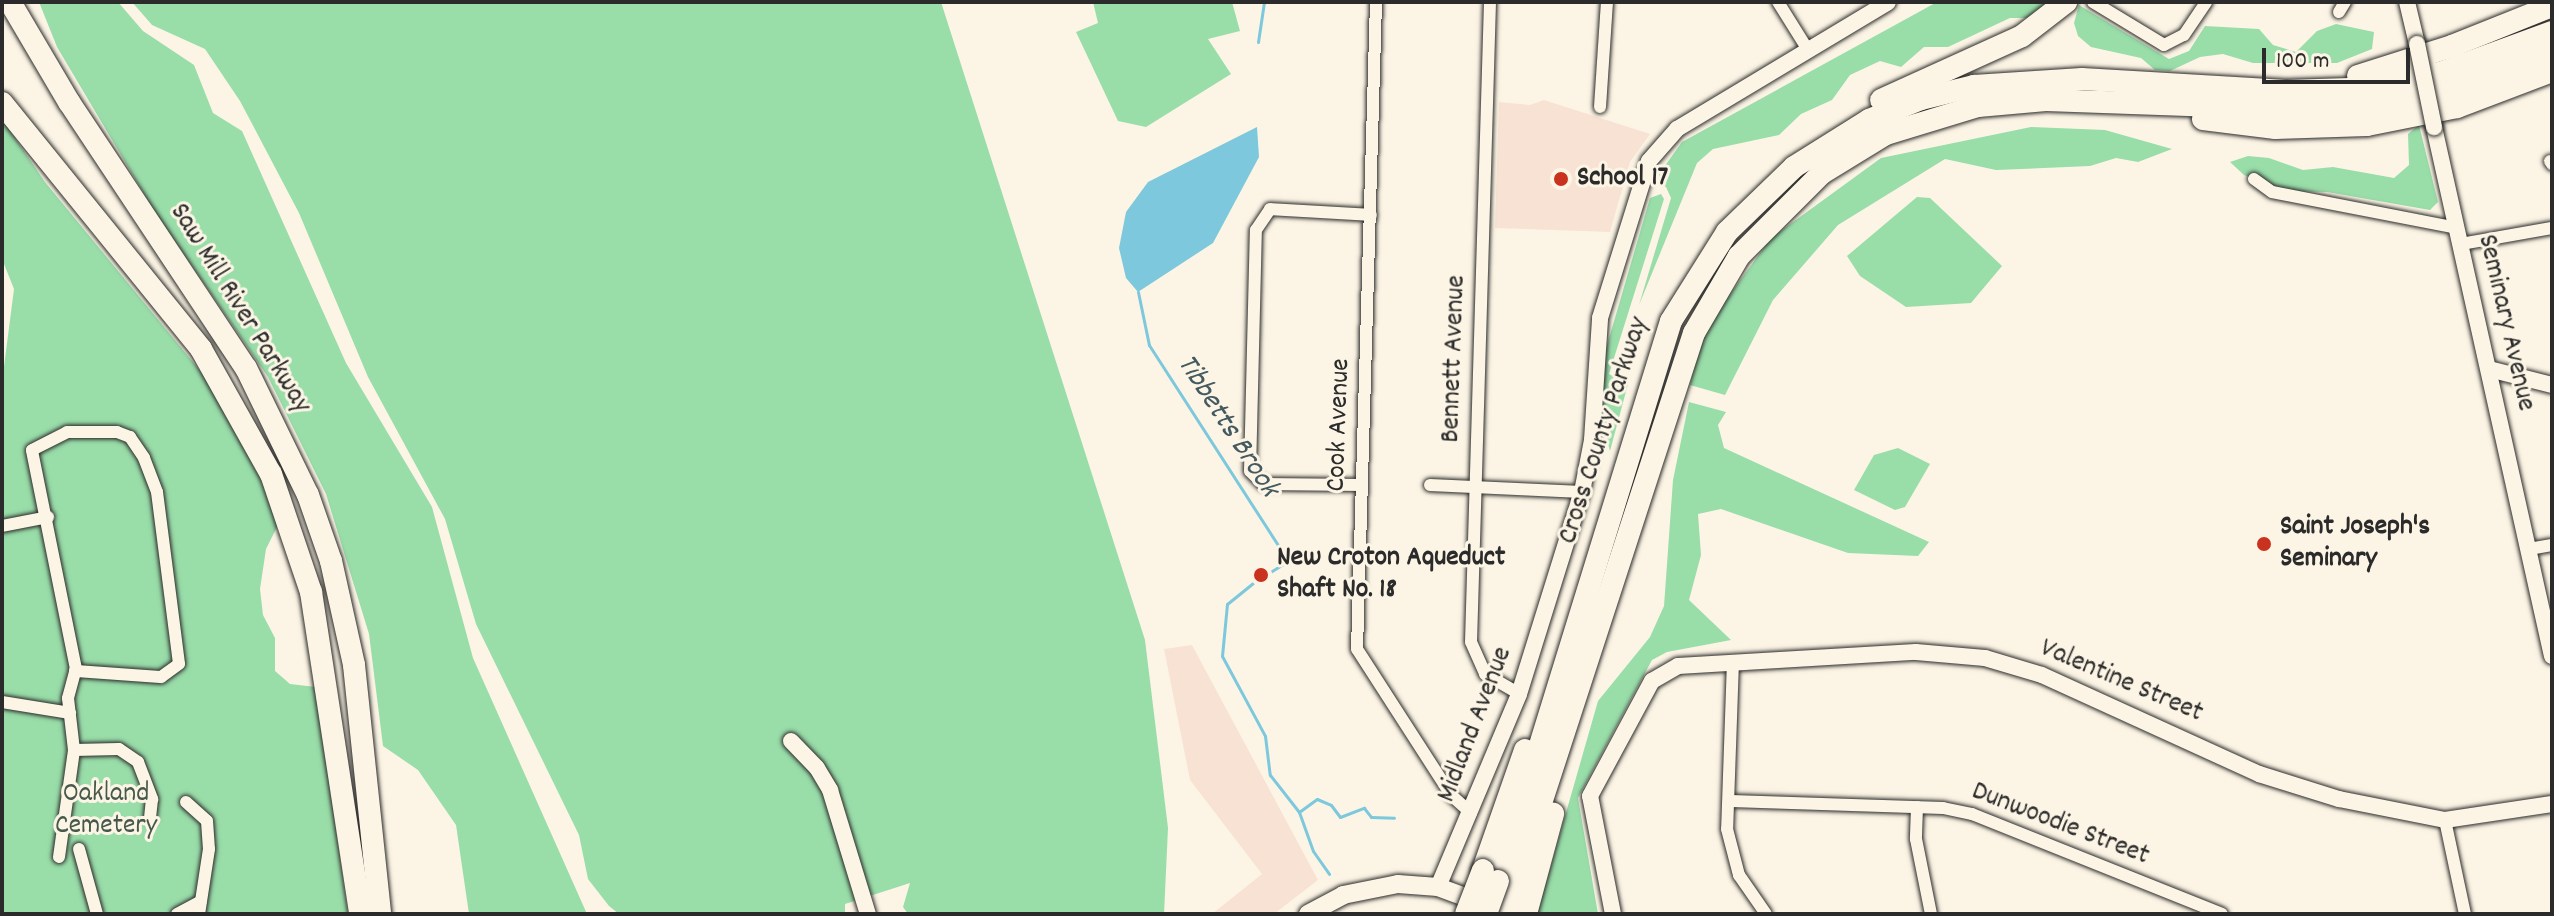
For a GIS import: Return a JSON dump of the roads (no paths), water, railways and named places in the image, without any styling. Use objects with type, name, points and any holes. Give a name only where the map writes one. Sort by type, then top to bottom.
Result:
[{"type":"highway","name":"Saw Mill River Parkway","points":[[10,2],[49,71],[246,368],[295,462],[327,550],[350,642],[380,914]]},
{"type":"highway","points":[[22,2],[49,71]]},
{"type":"highway","points":[[1780,178],[1803,151],[1842,121],[2022,36],[2066,2]]},
{"type":"highway","points":[[2235,88],[2379,71],[2552,6]]},
{"type":"highway","points":[[2235,88],[2318,91],[2394,83],[2456,68],[2552,32]]},
{"type":"highway","points":[[2119,104],[2282,111],[2355,108],[2445,91],[2552,51]]},
{"type":"highway","points":[[2119,104],[2239,125],[2348,127],[2457,107],[2552,71]]},
{"type":"highway","name":"Cross County Parkway","points":[[1486,914],[1510,892],[1582,604],[1671,321],[1715,247],[1780,178],[1869,120],[1974,86],[2082,79],[2235,88]]},
{"type":"highway","name":"Cross County Parkway","points":[[1502,914],[1690,341],[1719,285],[1768,222],[1846,156],[1926,119],[2022,100],[2119,104]]},
{"type":"highway","name":"Saw Mill River Parkway","points":[[2,103],[56,174],[201,349],[271,474],[311,592],[360,914]]},
{"type":"highway","points":[[2,119],[56,174]]},
{"type":"highway","points":[[372,843],[390,914]]},
{"type":"highway","points":[[1466,914],[1510,892]]},
{"type":"main road","points":[[1308,914],[1365,888],[1438,887],[1502,914]]},
{"type":"street","name":"Cook Avenue","points":[[1376,2],[1357,649],[1451,795],[1471,813]]},
{"type":"street","name":"Bennett Avenue","points":[[1490,2],[1472,649],[1485,674],[1519,694]]},
{"type":"street","points":[[1601,2],[1602,87]]},
{"type":"street","points":[[1600,107],[1607,2]]},
{"type":"street","points":[[1778,2],[1808,50]]},
{"type":"street","name":"Midland Avenue","points":[[1438,887],[1519,694],[1582,492],[1592,440],[1600,318],[1649,161],[1677,129],[1888,2]]},
{"type":"street","points":[[2093,2],[2164,45],[2184,35],[2206,2]]},
{"type":"street","name":"Seminary Avenue","points":[[2407,2],[2552,656]]},
{"type":"street","points":[[2254,179],[2272,192],[2459,236],[2552,228]]},
{"type":"street","points":[[1362,485],[1259,482],[1250,471],[1257,222],[1270,209],[1287,207],[1371,215]]},
{"type":"street","points":[[2489,369],[2552,385]]},
{"type":"street","points":[[59,857],[74,750],[70,713],[75,671],[48,517],[32,450],[67,432],[92,430],[130,437],[144,458],[166,532],[179,664],[161,677],[75,671]]},
{"type":"street","points":[[1430,485],[1582,492]]},
{"type":"street","points":[[2,526],[48,517]]},
{"type":"street","points":[[2529,549],[2552,545]]},
{"type":"street","name":"Valentine Street","points":[[1613,914],[1590,796],[1658,674],[1733,661],[1916,652],[2002,661],[2181,735],[2259,774],[2407,816],[2445,820],[2552,804]]},
{"type":"street","points":[[1733,661],[1731,801],[1727,829],[1739,875],[1766,914]]},
{"type":"street","points":[[2,702],[70,713]]},
{"type":"street","points":[[791,741],[817,768],[830,790],[868,914]]},
{"type":"street","points":[[74,750],[119,749],[138,762],[152,799],[150,818]]},
{"type":"street","name":"Dunwoodie Street","points":[[1731,801],[1917,807],[1972,814],[2222,914]]},
{"type":"street","points":[[177,914],[200,908],[209,849],[207,821],[186,802]]},
{"type":"street","points":[[1917,807],[1916,839],[1931,914]]},
{"type":"street","points":[[2445,820],[2465,914]]},
{"type":"street","points":[[79,849],[97,914]]},
{"type":"water","points":[[1257,127],[1259,157],[1213,243],[1138,292],[1126,278],[1119,248],[1126,212],[1148,182]]},
{"type":"waterway","name":"Tibbetts Brook","points":[[1258,42],[1264,2]]},
{"type":"waterway","name":"Tibbetts Brook","points":[[1138,292],[1149,345],[1288,561],[1272,571]]},
{"type":"waterway","name":"Tibbetts Brook","points":[[1253,583],[1227,604],[1222,656],[1265,736],[1270,775],[1299,812],[1313,851],[1329,874]]},
{"type":"waterway","points":[[1299,812],[1317,799],[1331,805],[1340,817],[1364,808],[1371,817],[1394,818]]},
{"type":"place","name":"School 17","points":[[1561,179]]},
{"type":"place","name":"Saint Joseph's Seminary","points":[[2264,544]]},
{"type":"place","name":"New Croton Aqueduct Shaft No. 18","points":[[1261,575]]},
{"type":"park label","name":"Oakland Cemetery","points":[[106,811]]}]
